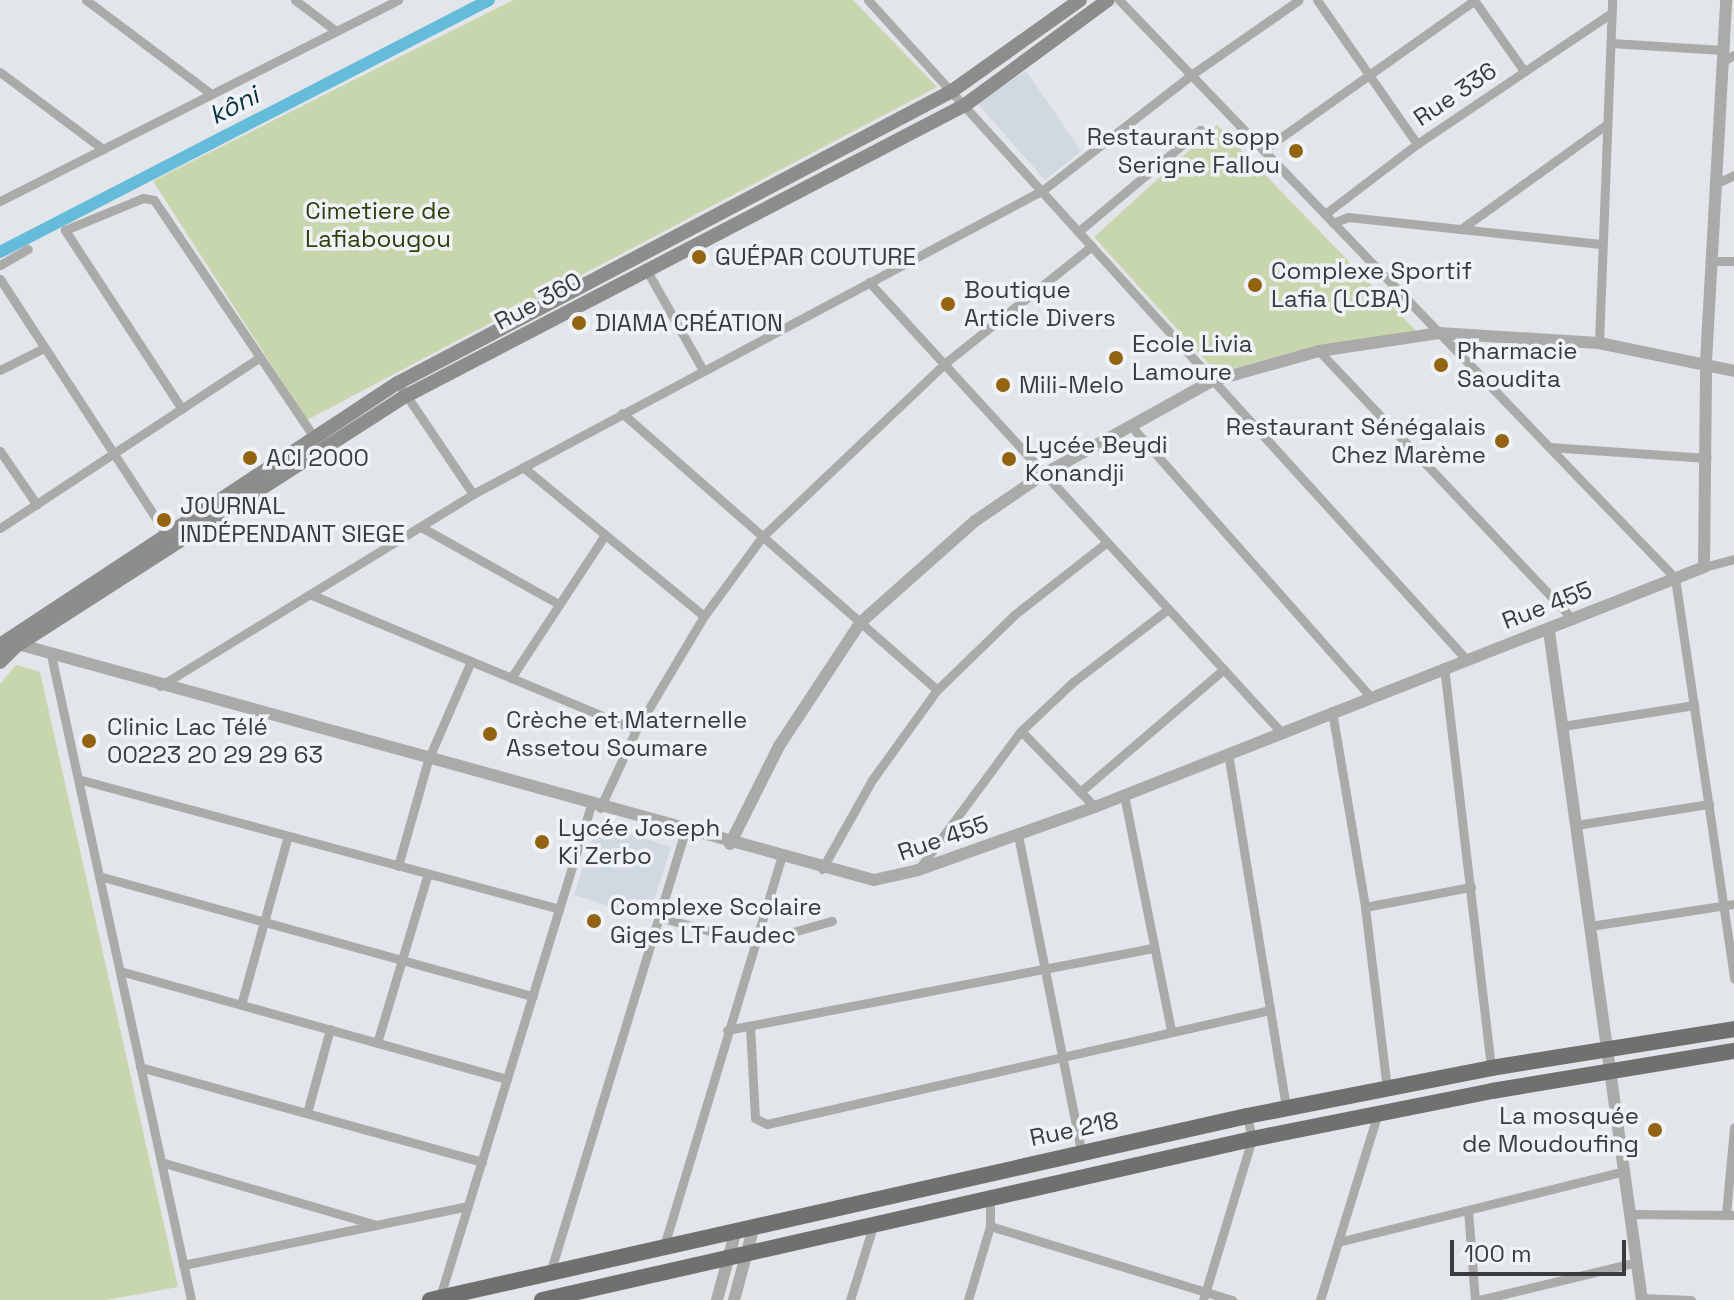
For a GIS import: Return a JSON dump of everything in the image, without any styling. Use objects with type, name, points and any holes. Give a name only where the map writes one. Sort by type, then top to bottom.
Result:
[{"type":"highway","name":"Rue 218","points":[[436,1299],[1247,1116],[1607,1047],[1734,1029]]},
{"type":"highway","name":"Rue 218","points":[[542,1300],[600,1293],[749,1251],[1252,1139],[1610,1070],[1734,1051]]},
{"type":"main road","name":"Rue 360","points":[[0,662],[9,643],[313,436],[952,91],[1080,0]]},
{"type":"main road","name":"Rue 360","points":[[9,643],[402,389],[646,269],[965,105],[1099,2]]},
{"type":"street","points":[[86,0],[211,94]]},
{"type":"street","points":[[295,0],[336,31]]},
{"type":"street","points":[[0,201],[398,0]]},
{"type":"street","points":[[868,0],[1465,658]]},
{"type":"street","points":[[1119,0],[1675,578],[1709,804],[1729,905],[1734,979]]},
{"type":"street","points":[[160,686],[473,494],[1043,190],[1191,75],[1299,0]]},
{"type":"street","points":[[1317,0],[1417,144]]},
{"type":"street","points":[[1263,150],[1368,72],[1474,0],[1524,71]]},
{"type":"street","points":[[1599,343],[1612,0]]},
{"type":"street","points":[[1726,0],[1727,56],[1706,362],[1704,567],[1734,559]]},
{"type":"street","name":"Rue 336","points":[[1325,214],[1417,144],[1611,13]]},
{"type":"street","points":[[1611,43],[1727,56]]},
{"type":"street","points":[[0,72],[103,149]]},
{"type":"street","points":[[1460,229],[1607,124]]},
{"type":"street","points":[[1079,231],[1200,130]]},
{"type":"street","points":[[1717,183],[1734,175]]},
{"type":"street","points":[[182,409],[65,230],[149,197],[313,436]]},
{"type":"street","points":[[1333,223],[1348,217],[1601,244]]},
{"type":"street","points":[[436,1299],[482,1162],[559,909],[596,806],[636,730],[704,616],[762,537],[944,364],[1092,246]]},
{"type":"street","points":[[0,265],[28,249]]},
{"type":"street","points":[[1713,261],[1734,261]]},
{"type":"street","points":[[646,269],[703,370]]},
{"type":"street","points":[[0,279],[166,534]]},
{"type":"street","points":[[869,282],[1281,732]]},
{"type":"street","points":[[730,844],[802,707],[860,623],[975,521],[1044,474],[1212,381],[1319,351],[1439,333],[1599,343],[1706,362],[1734,371]]},
{"type":"street","points":[[0,370],[44,348]]},
{"type":"street","points":[[1319,351],[1573,620]]},
{"type":"street","points":[[0,528],[260,357]]},
{"type":"street","points":[[402,389],[473,494]]},
{"type":"street","points":[[622,413],[937,690]]},
{"type":"street","points":[[1131,426],[1370,696]]},
{"type":"street","points":[[1549,447],[1707,458]]},
{"type":"street","points":[[0,451],[37,505]]},
{"type":"street","points":[[523,467],[704,616]]},
{"type":"street","points":[[421,527],[559,604]]},
{"type":"street","points":[[511,678],[605,535]]},
{"type":"street","points":[[9,643],[822,869],[872,780],[937,690],[1014,615],[1107,542]]},
{"type":"street","name":"Rue 455","points":[[822,869],[874,880],[918,870],[1095,807],[1465,658],[1549,631],[1704,567]]},
{"type":"street","points":[[312,595],[636,730]]},
{"type":"street","points":[[918,870],[1021,731],[1073,682],[1168,609]]},
{"type":"street","points":[[1549,631],[1642,1299],[1691,1300]]},
{"type":"street","points":[[51,655],[191,1300]]},
{"type":"street","points":[[398,866],[428,760],[471,661]]},
{"type":"street","points":[[1444,667],[1491,1068]]},
{"type":"street","points":[[1080,792],[1224,669]]},
{"type":"street","points":[[1563,726],[1694,705]]},
{"type":"street","points":[[1332,711],[1365,907],[1387,1088]]},
{"type":"street","points":[[1021,731],[1095,807]]},
{"type":"street","points":[[1228,753],[1286,1108]]},
{"type":"street","points":[[78,779],[559,909]]},
{"type":"street","points":[[1124,795],[1171,1031]]},
{"type":"street","points":[[1576,825],[1709,804]]},
{"type":"street","points":[[550,1273],[685,831]]},
{"type":"street","points":[[1018,835],[1081,1151]]},
{"type":"street","points":[[241,1005],[288,836]]},
{"type":"street","points":[[664,1246],[781,858]]},
{"type":"street","points":[[377,1043],[428,873]]},
{"type":"street","points":[[99,876],[533,996]]},
{"type":"street","points":[[1365,907],[1471,887]]},
{"type":"street","points":[[1590,926],[1729,905]]},
{"type":"street","points":[[659,917],[754,943],[832,921]]},
{"type":"street","points":[[727,1030],[1154,948]]},
{"type":"street","points":[[120,971],[507,1079]]},
{"type":"street","points":[[750,1026],[755,1118],[767,1124],[1270,1010]]},
{"type":"street","points":[[307,1113],[330,1029]]},
{"type":"street","points":[[140,1067],[482,1162]]},
{"type":"street","points":[[1320,1300],[1378,1113]]},
{"type":"street","points":[[1204,1296],[1252,1139],[1247,1116]]},
{"type":"street","points":[[1630,1214],[1730,1214],[1734,1127]]},
{"type":"street","points":[[161,1162],[374,1224]]},
{"type":"street","points":[[1338,1242],[1624,1171]]},
{"type":"street","points":[[968,1300],[990,1226],[990,1195]]},
{"type":"street","points":[[183,1265],[468,1206]]},
{"type":"street","points":[[1468,1210],[1477,1300],[1637,1262]]},
{"type":"street","points":[[851,1300],[874,1223]]},
{"type":"street","points":[[734,1300],[754,1226]]},
{"type":"street","points":[[990,1226],[1204,1296],[1232,1300]]},
{"type":"street","points":[[717,1300],[736,1230]]},
{"type":"shaded area","points":[[1026,71],[1081,151],[1045,180],[977,103]]},
{"type":"shaded area","points":[[597,824],[671,847],[648,918],[574,895]]},
{"type":"green space","name":"Cimetiere de Lafiabougou","points":[[513,0],[853,0],[937,87],[307,420],[153,181]]},
{"type":"green space","name":"Complexe Sportif Lafia (LCBA)","points":[[1217,125],[1418,333],[1315,346],[1217,373],[1094,237]]},
{"type":"green space","points":[[16,665],[40,672],[178,1287],[106,1300],[0,1300],[0,684]]},
{"type":"waterway","name":"kôni","points":[[0,252],[489,0]]},
{"type":"place","name":"Restaurant sopp Serigne Fallou","points":[[1296,151]]},
{"type":"place","name":"GUÉPAR COUTURE","points":[[699,257]]},
{"type":"place","name":"Complexe Sportif Lafia (LCBA)","points":[[1255,285]]},
{"type":"place","name":"Boutique Article Divers","points":[[948,304]]},
{"type":"place","name":"DIAMA CRÉATION","points":[[579,323]]},
{"type":"place","name":"Ecole Livia Lamoure","points":[[1116,358]]},
{"type":"place","name":"Pharmacie Saoudita","points":[[1441,365]]},
{"type":"place","name":"Mili-Melo","points":[[1003,385]]},
{"type":"place","name":"Restaurant Sénégalais Chez Marème","points":[[1502,441]]},
{"type":"place","name":"ACI 2000","points":[[250,458]]},
{"type":"place","name":"Lycée Beydi Konandji","points":[[1009,459]]},
{"type":"place","name":"JOURNAL INDÉPENDANT SIEGE","points":[[164,520]]},
{"type":"place","name":"Crèche et Maternelle Assetou Soumare","points":[[490,734]]},
{"type":"place","name":"Clinic Lac Télé 00223 20 29 29 63","points":[[89,741]]},
{"type":"place","name":"Lycée Joseph Ki Zerbo","points":[[542,842]]},
{"type":"place","name":"Complexe Scolaire Giges LT Faudec","points":[[594,921]]},
{"type":"place","name":"La mosquée de Moudoufing","points":[[1655,1130]]}]
